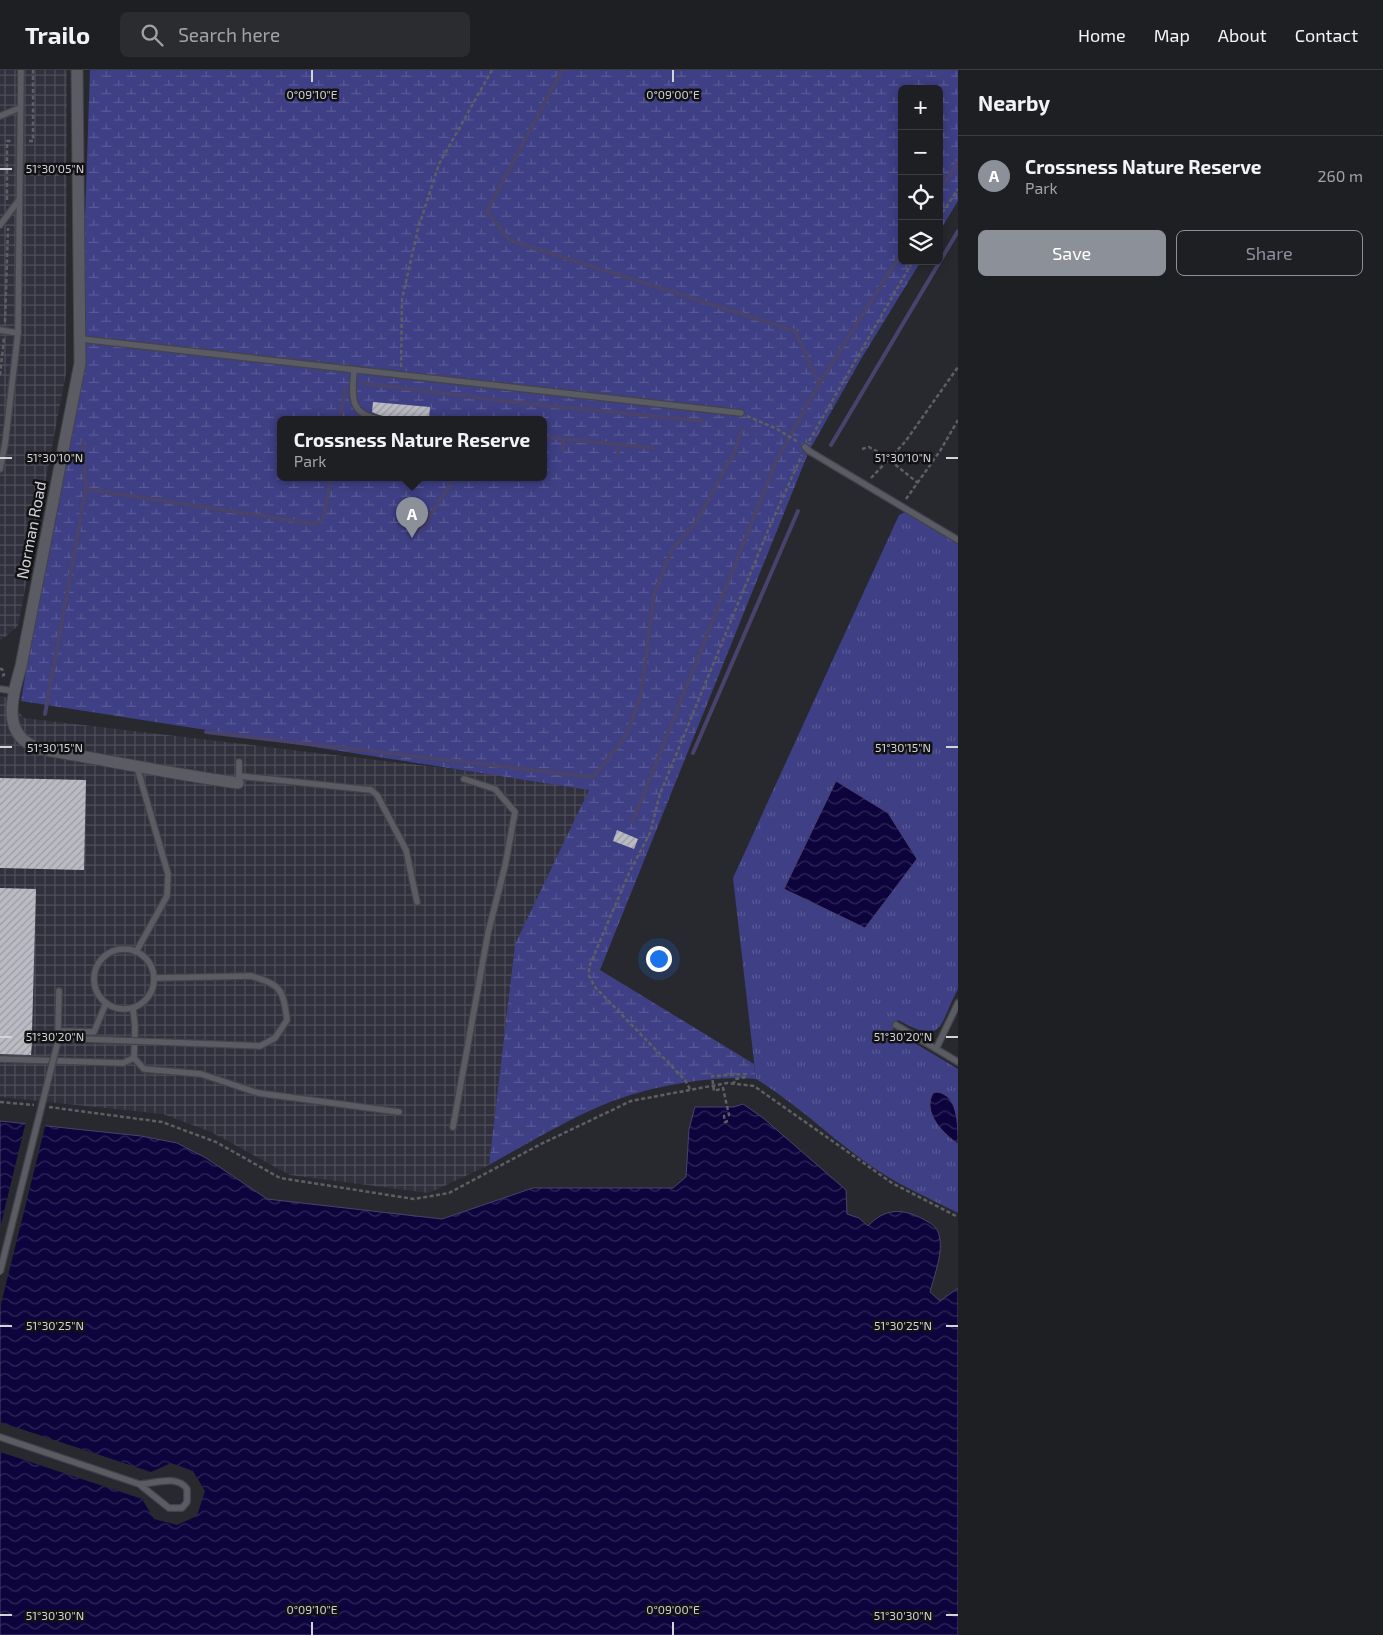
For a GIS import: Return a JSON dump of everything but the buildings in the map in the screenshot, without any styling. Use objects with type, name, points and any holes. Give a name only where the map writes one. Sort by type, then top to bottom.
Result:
[{"type":"street","name":"Norman Road","points":[[77,70],[80,363],[10,716],[18,737],[28,745],[40,749],[136,764],[188,776],[239,779]]},
{"type":"lane","points":[[0,469],[6,444],[18,333],[20,70]]},
{"type":"lane","points":[[0,116],[20,108]]},
{"type":"lane","points":[[0,225],[19,200]]},
{"type":"lane","points":[[2,330],[18,333]]},
{"type":"lane","points":[[81,339],[741,413]]},
{"type":"lane","points":[[354,371],[353,390],[357,408],[367,416]]},
{"type":"lane","points":[[805,447],[809,452],[958,540]]},
{"type":"lane","points":[[0,689],[14,691]]},
{"type":"lane","points":[[239,762],[239,779],[371,790],[377,795],[406,850],[417,902]]},
{"type":"lane","points":[[136,764],[168,874],[166,896],[136,952]]},
{"type":"lane","points":[[453,1127],[488,933],[505,866],[514,812],[495,788],[464,779]]},
{"type":"lane","points":[[123,948],[136,952],[142,954],[153,968],[153,990],[144,1003],[133,1009],[112,1007],[106,1003],[94,986],[95,968],[102,957],[109,952],[123,948]]},
{"type":"lane","points":[[32,1037],[260,1046],[275,1038],[287,1020],[284,996],[270,982],[251,976],[154,978]]},
{"type":"lane","points":[[59,991],[58,1031],[94,1032],[106,1003]]},
{"type":"lane","points":[[936,1049],[958,1003]]},
{"type":"lane","points":[[133,1009],[135,1026],[134,1058],[144,1069],[201,1074],[258,1093],[399,1112]]},
{"type":"lane","points":[[896,1025],[958,1062]]},
{"type":"lane","points":[[0,1272],[59,1038]]},
{"type":"lane","points":[[0,1059],[123,1063],[134,1058]]},
{"type":"lane","points":[[0,1437],[139,1484],[169,1508],[182,1508],[187,1502],[187,1489],[180,1482],[169,1481],[139,1484]]},
{"type":"path","points":[[33,70],[33,141]]},
{"type":"path","points":[[401,374],[402,299],[418,228],[439,164],[492,70]]},
{"type":"path","points":[[0,375],[8,215],[7,141]]},
{"type":"path","points":[[943,212],[958,189]]},
{"type":"path","points":[[690,1089],[685,1080],[595,987],[589,968],[629,873],[650,833],[660,794],[769,528],[805,447],[911,265]]},
{"type":"path","points":[[866,485],[906,442],[958,368]]},
{"type":"path","points":[[741,413],[777,429],[805,447]]},
{"type":"path","points":[[901,506],[958,420]]},
{"type":"path","points":[[862,449],[869,447],[890,460],[918,483]]},
{"type":"path","points":[[0,668],[4,675],[0,677]]},
{"type":"path","points":[[728,1121],[725,1122],[724,1116],[729,1115],[723,1088],[714,1091],[712,1076],[746,1074],[746,1077],[735,1079],[734,1083]]},
{"type":"path","points":[[0,1102],[162,1122],[216,1142],[280,1178],[414,1199],[449,1193],[625,1103],[690,1089],[734,1083],[754,1086],[892,1183],[958,1217]]},
{"type":"shaded area","points":[[0,70],[67,70],[66,373],[18,626],[0,641]]},
{"type":"shaded area","points":[[0,696],[6,697],[24,718],[486,773],[590,790],[515,944],[489,1165],[429,1193],[290,1175],[211,1132],[163,1114],[0,1097]]},
{"type":"green space","points":[[90,70],[958,70],[958,201],[943,225],[943,85],[898,85],[898,265],[919,265],[861,359],[809,451],[600,970],[754,1064],[756,1079],[721,1078],[702,1080],[626,1096],[564,1124],[489,1165],[515,944],[589,790],[21,701],[81,339]]},
{"type":"green space","points":[[905,512],[958,544],[958,989],[943,1022],[938,1028],[932,1031],[924,1031],[913,1028],[898,1020],[893,1030],[958,1069],[958,1213],[881,1173],[786,1099],[756,1079],[733,878],[899,515]]},
{"type":"water","points":[[836,781],[888,813],[917,859],[865,928],[784,889]]},
{"type":"water","points":[[933,1093],[944,1094],[953,1104],[958,1128],[958,1144],[946,1134],[932,1115],[930,1100]]},
{"type":"water","points":[[743,1104],[763,1118],[846,1190],[847,1214],[859,1218],[868,1226],[874,1220],[887,1213],[908,1213],[931,1223],[938,1232],[940,1241],[939,1256],[930,1292],[940,1301],[958,1288],[958,1635],[0,1635],[0,1121],[141,1136],[177,1143],[206,1158],[267,1199],[442,1219],[533,1188],[673,1188],[686,1177],[689,1129],[695,1107],[734,1107]]},
{"type":"pier","points":[[26,1121],[46,1123],[0,1308],[0,1228]]},
{"type":"pier","points":[[0,1422],[151,1472],[171,1463],[193,1471],[205,1491],[197,1516],[177,1525],[154,1519],[142,1499],[0,1452]]},
{"type":"waterway","points":[[562,70],[487,211],[509,240],[795,331],[819,384]]},
{"type":"waterway","points":[[943,186],[958,162]]},
{"type":"waterway","points":[[831,445],[958,231]]},
{"type":"waterway","points":[[633,821],[777,459],[819,384],[898,258]]},
{"type":"waterway","points":[[362,383],[512,402],[702,421]]},
{"type":"waterway","points":[[340,416],[345,389]]},
{"type":"waterway","points":[[206,732],[593,777],[626,736],[641,695],[654,594],[672,549],[697,521],[735,451],[742,429]]},
{"type":"waterway","points":[[547,437],[654,448]]},
{"type":"waterway","points":[[563,450],[564,439]]},
{"type":"waterway","points":[[45,714],[86,489],[83,442]]},
{"type":"waterway","points":[[618,445],[618,454]]},
{"type":"waterway","points":[[86,489],[314,524],[322,521],[324,516],[330,481]]},
{"type":"waterway","points":[[420,531],[452,481]]},
{"type":"waterway","points":[[693,753],[798,511]]},
{"type":"place","name":"Crossness Nature Reserve","points":[[412,538]]}]
